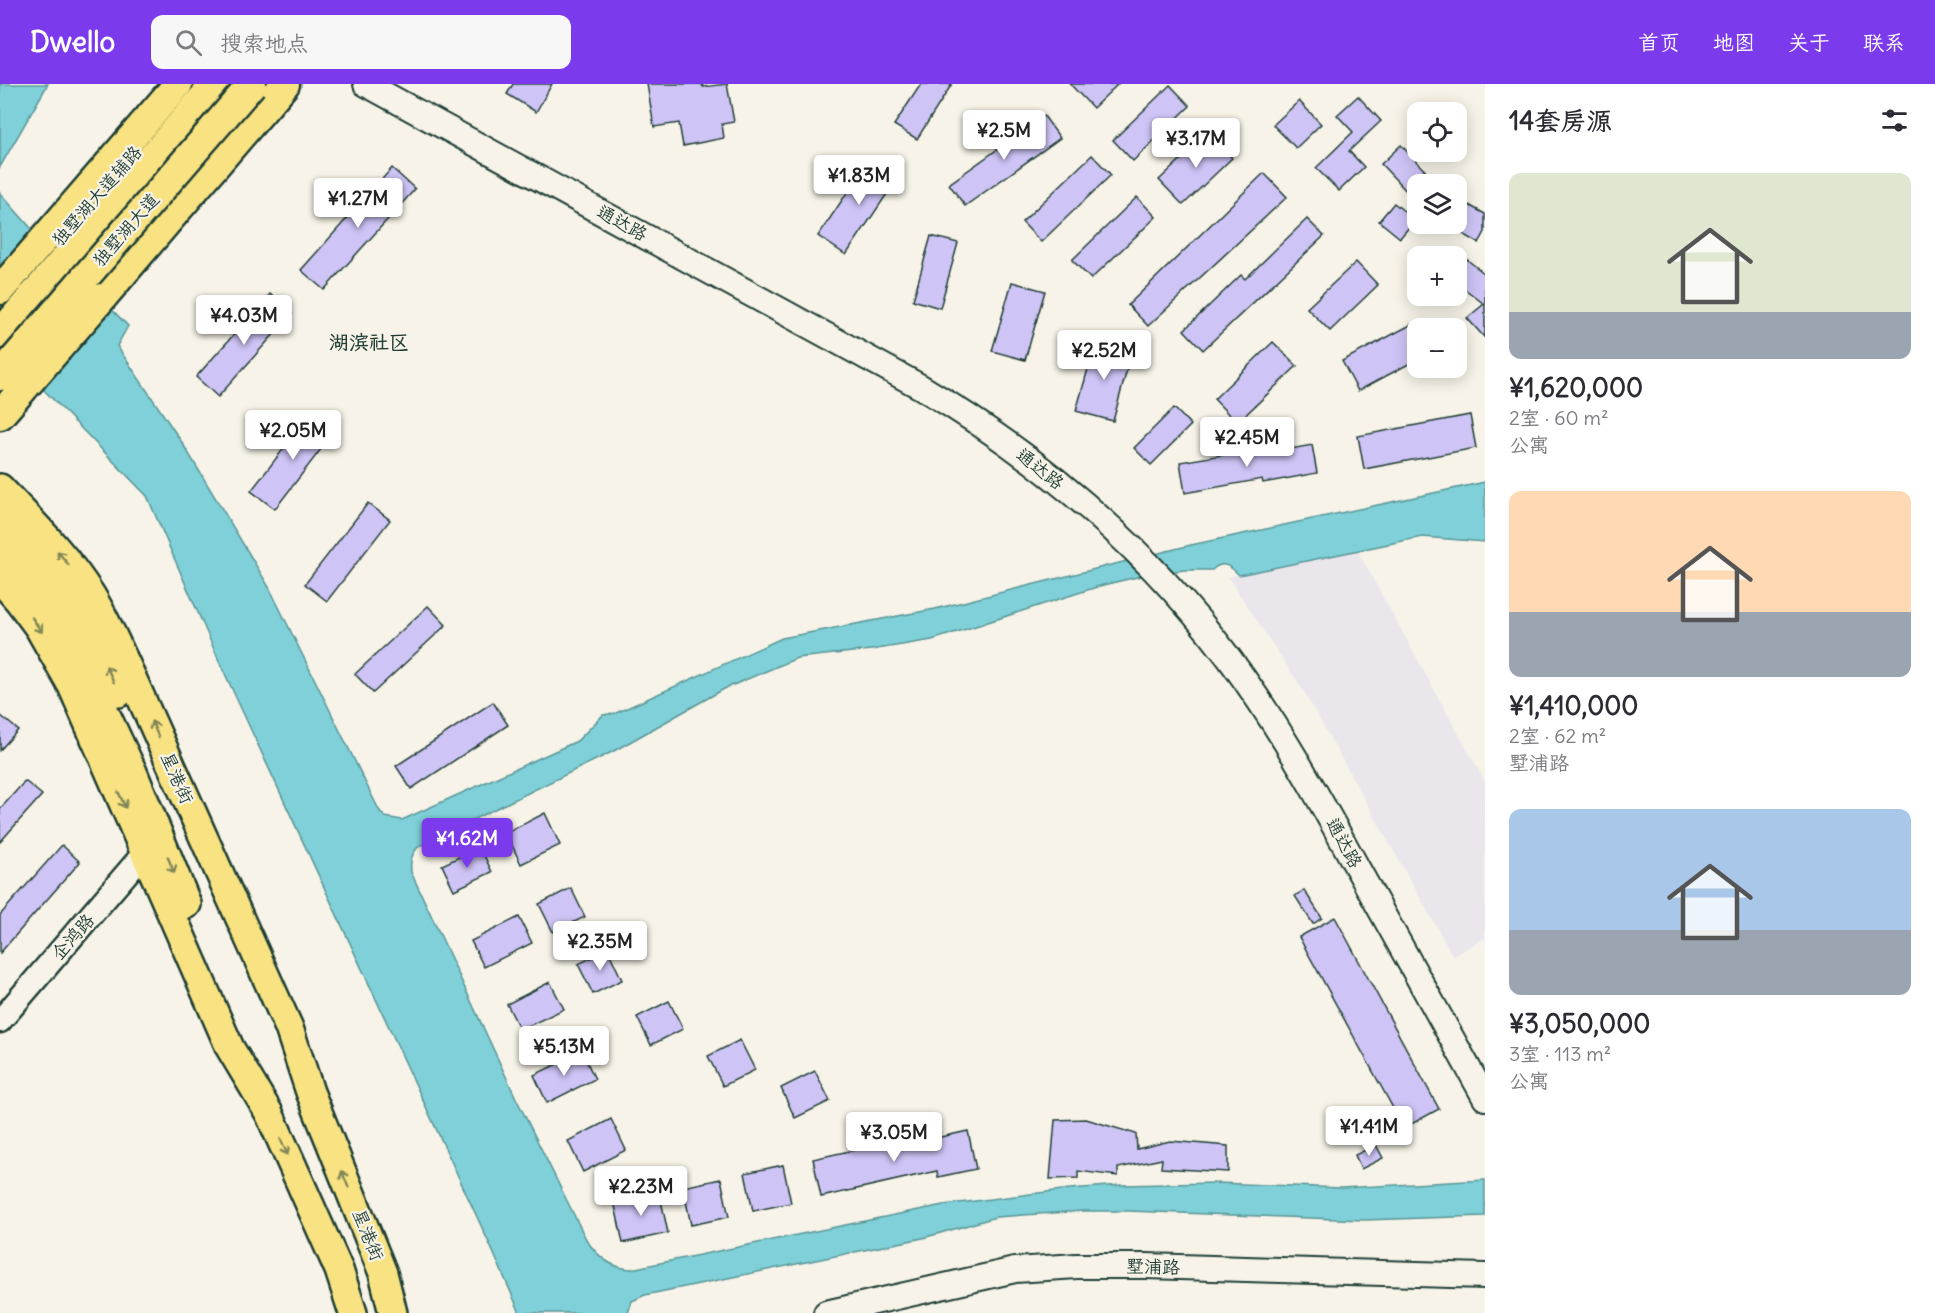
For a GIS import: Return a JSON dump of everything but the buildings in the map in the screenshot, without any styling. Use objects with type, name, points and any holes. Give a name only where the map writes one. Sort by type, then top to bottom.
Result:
[{"type":"highway","points":[[0,290],[178,84]]},
{"type":"highway","name":"独墅湖大道","points":[[0,334],[215,84]]},
{"type":"highway","name":"独墅湖大道","points":[[10,385],[252,84]]},
{"type":"highway","points":[[0,415],[10,385],[285,84]]},
{"type":"main road","name":"独墅湖大道辅路","points":[[0,308],[194,84]]},
{"type":"main road","points":[[10,385],[271,84]]},
{"type":"main road","name":"通达路","points":[[366,84],[946,401],[1000,438],[1147,552]]},
{"type":"main road","name":"通达路","points":[[398,84],[902,358],[954,388],[994,415],[1066,469],[1240,647],[1294,725],[1322,772],[1485,1066]]},
{"type":"main road","name":"星港街","points":[[0,488],[63,557],[105,620],[289,1028],[310,1092],[383,1273],[393,1313]]},
{"type":"main road","name":"星港街","points":[[0,520],[53,580],[91,636],[274,1035],[310,1092]]},
{"type":"main road","points":[[0,550],[55,616],[92,680],[133,772],[245,1043],[269,1113],[339,1270],[353,1313]]},
{"type":"main road","name":"通达路","points":[[1167,573],[1287,743],[1485,1098]]},
{"type":"main road","points":[[0,579],[29,613],[57,658],[230,1048],[269,1113]]},
{"type":"main road","name":"墅浦路","points":[[826,1313],[1015,1270],[1077,1266],[1485,1276]]},
{"type":"street","name":"企鸿路","points":[[0,1022],[145,852]]},
{"type":"shaded area","points":[[1357,550],[1485,782],[1485,938],[1453,956],[1303,690],[1228,577]]},
{"type":"water","points":[[0,84],[48,84],[0,167]]},
{"type":"water","points":[[0,193],[31,228],[128,326],[117,346],[183,444],[269,587],[379,810],[385,817],[402,820],[577,741],[603,715],[616,713],[782,638],[935,609],[1191,545],[1485,482],[1485,542],[1422,537],[1239,575],[1223,565],[1212,570],[1154,573],[1103,585],[932,640],[871,650],[797,658],[724,689],[612,752],[419,846],[413,855],[411,872],[516,1098],[586,1239],[599,1255],[617,1266],[631,1269],[943,1205],[1122,1185],[1217,1183],[1341,1188],[1485,1180],[1485,1216],[1364,1220],[1083,1211],[996,1217],[923,1238],[645,1295],[632,1301],[628,1313],[520,1313],[220,663],[147,496],[0,345]]},
{"type":"district","name":"湖滨社区","points":[[369,342]]}]
